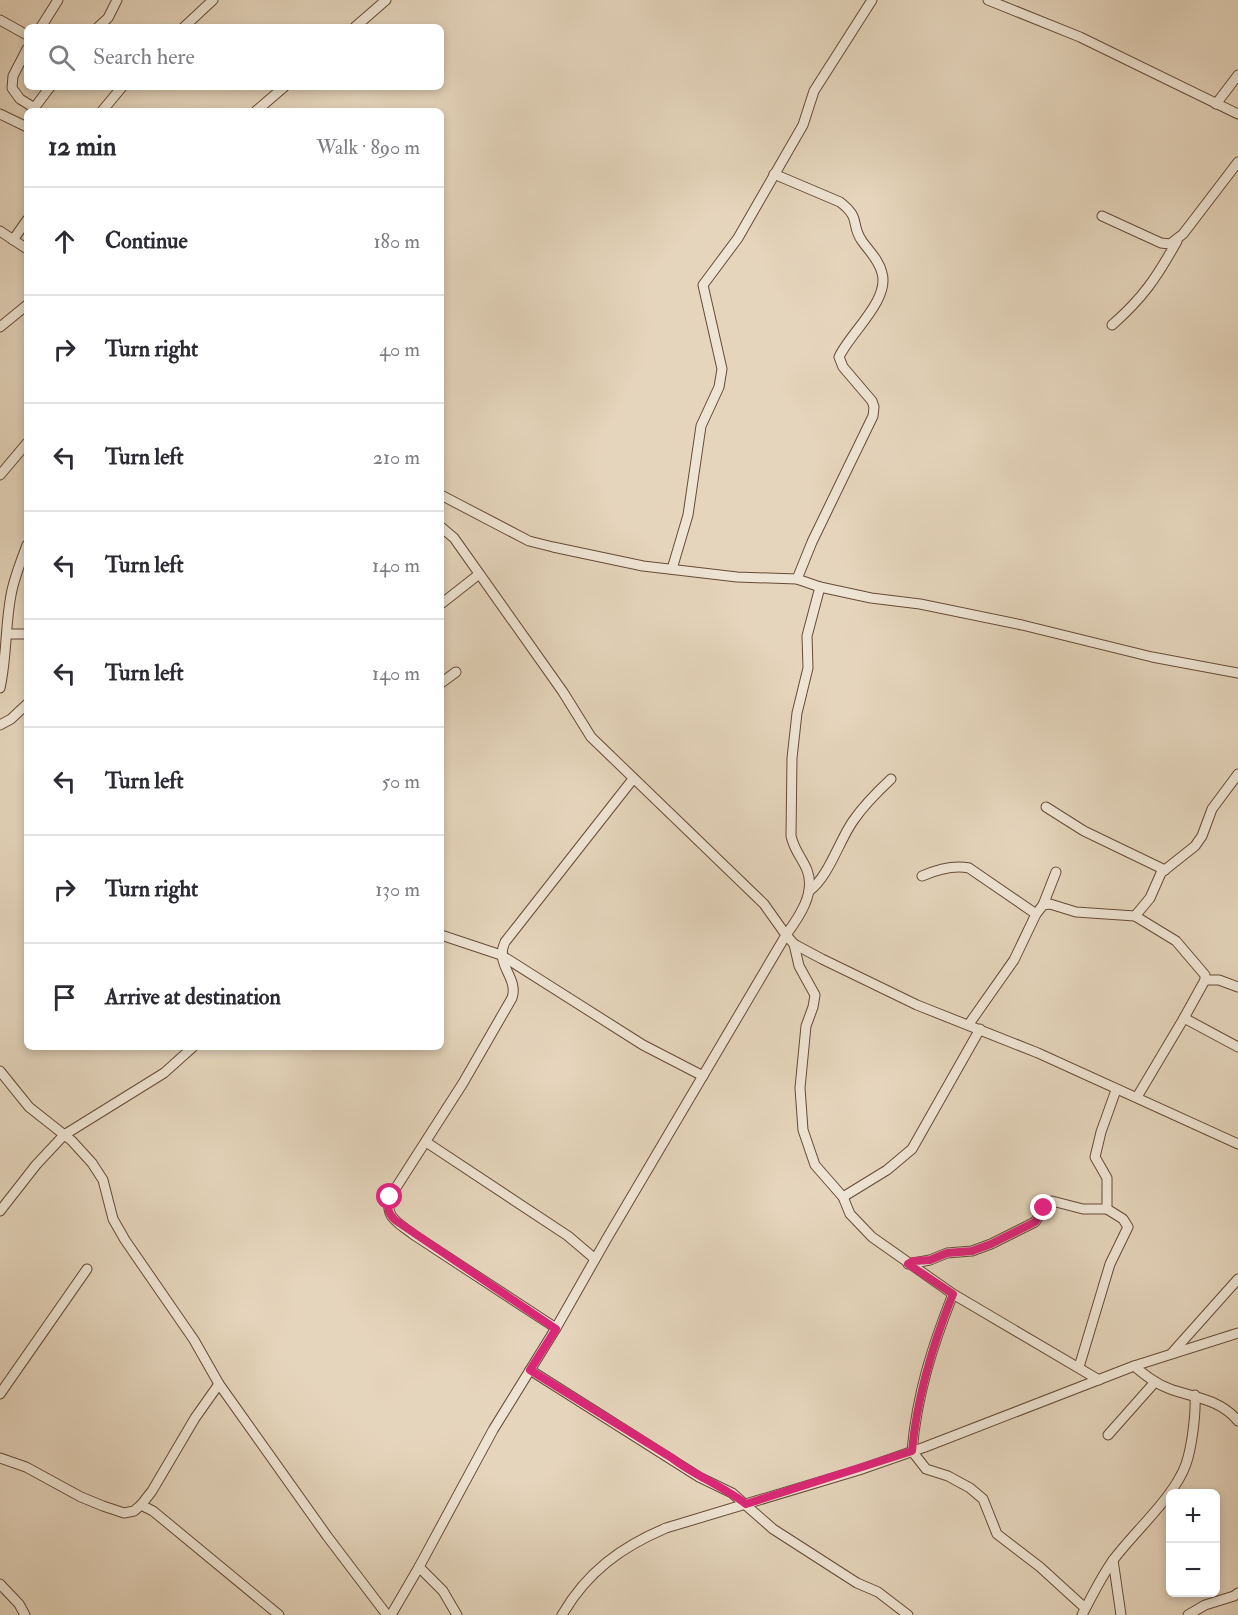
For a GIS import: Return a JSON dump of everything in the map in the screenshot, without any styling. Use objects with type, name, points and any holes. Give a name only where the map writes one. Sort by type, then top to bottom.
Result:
[{"type":"street","points":[[43,24],[58,0]]},
{"type":"street","points":[[101,24],[108,18],[117,0]]},
{"type":"street","points":[[187,24],[213,0]]},
{"type":"street","points":[[358,24],[386,0]]},
{"type":"street","points":[[672,569],[688,515],[701,426],[719,387],[722,369],[703,285],[738,238],[803,125],[814,91],[872,0]]},
{"type":"street","points":[[988,0],[1080,37],[1238,114]]},
{"type":"street","points":[[0,20],[24,33]]},
{"type":"street","points":[[24,55],[13,76],[12,88],[20,99],[32,108]]},
{"type":"street","points":[[1216,104],[1238,75]]},
{"type":"street","points":[[34,108],[48,90]]},
{"type":"street","points":[[104,108],[120,90]]},
{"type":"street","points":[[260,108],[280,90]]},
{"type":"street","points":[[0,114],[24,126]]},
{"type":"street","points":[[1112,325],[1134,307],[1157,276],[1177,241],[1238,162]]},
{"type":"street","points":[[774,174],[840,202],[853,213],[859,236],[883,274],[883,285],[878,299],[839,357],[843,367],[872,401],[873,416],[812,542],[797,579]]},
{"type":"street","points":[[1102,216],[1161,243],[1170,244],[1177,241]]},
{"type":"street","points":[[13,240],[24,224]]},
{"type":"street","points":[[0,231],[24,247]]},
{"type":"street","points":[[0,327],[24,307]]},
{"type":"street","points":[[0,475],[24,447]]},
{"type":"street","points":[[444,497],[529,541],[643,566],[737,577],[797,579],[820,587],[871,598],[920,604],[1022,625],[1152,657],[1238,673]]},
{"type":"street","points":[[444,529],[454,538],[563,692],[585,730],[764,904],[794,944],[917,1005],[1038,1053],[1238,1144]]},
{"type":"street","points":[[0,688],[6,659],[11,591],[24,554]]},
{"type":"street","points":[[444,602],[478,574]]},
{"type":"street","points":[[0,1071],[29,1107],[86,1155],[98,1171],[103,1180],[113,1219],[194,1340],[219,1384],[389,1615],[419,1567],[493,1430],[556,1329],[805,903],[809,891],[807,871],[793,847],[790,836],[792,758],[797,713],[808,668],[807,636],[820,587]]},
{"type":"street","points":[[7,634],[24,634]]},
{"type":"street","points":[[444,681],[456,672]]},
{"type":"street","points":[[0,724],[11,719],[24,707]]},
{"type":"street","points":[[1135,916],[1145,905],[1158,877],[1195,846],[1202,836],[1212,809],[1238,774]]},
{"type":"street","points":[[556,1329],[414,1235],[389,1214],[387,1208],[390,1197],[426,1143],[512,998],[514,986],[501,955],[505,942],[633,779]]},
{"type":"street","points":[[809,891],[821,880],[854,821],[872,797],[891,779]]},
{"type":"street","points":[[1046,807],[1093,836],[1165,870]]},
{"type":"street","points":[[922,876],[955,867],[969,868],[1036,914]]},
{"type":"street","points":[[969,1024],[1014,960],[1036,914],[1043,905],[1056,872]]},
{"type":"street","points":[[1043,905],[1050,904],[1076,912],[1135,916],[1176,941],[1202,970],[1204,980],[1137,1097]]},
{"type":"street","points":[[444,936],[501,955],[643,1045],[703,1076]]},
{"type":"street","points":[[794,944],[799,966],[815,995],[806,1026],[800,1088],[803,1130],[815,1165],[843,1197],[855,1221],[872,1237],[953,1294],[1099,1380]]},
{"type":"street","points":[[1204,980],[1219,980],[1238,987]]},
{"type":"street","points":[[1184,1018],[1238,1047]]},
{"type":"street","points":[[843,1197],[887,1170],[912,1149],[980,1029]]},
{"type":"street","points":[[0,1211],[36,1165],[64,1135],[164,1073],[190,1050]]},
{"type":"street","points":[[1107,1209],[1107,1178],[1097,1161],[1095,1150],[1116,1090]]},
{"type":"street","points":[[426,1143],[568,1236],[595,1259]]},
{"type":"street","points":[[908,1264],[913,1261],[930,1260],[947,1253],[972,1251],[991,1244],[1035,1222],[1044,1208],[1052,1201],[1083,1209],[1107,1209],[1123,1219],[1128,1227],[1110,1264],[1080,1367]]},
{"type":"street","points":[[0,1394],[87,1269]]},
{"type":"street","points":[[1172,1353],[1238,1279]]},
{"type":"street","points":[[953,1294],[932,1348],[920,1391],[912,1451],[926,1469],[948,1476],[983,1498],[998,1534],[1040,1567],[1084,1611],[1113,1560],[1172,1490],[1187,1463],[1195,1395]]},
{"type":"street","points":[[562,1615],[586,1580],[612,1557],[628,1546],[675,1525],[912,1451],[1134,1366],[1238,1333]]},
{"type":"street","points":[[1134,1366],[1155,1382],[1170,1389],[1195,1395],[1226,1408],[1238,1421]]},
{"type":"street","points":[[530,1370],[687,1469],[732,1493],[773,1529],[857,1583],[878,1592],[908,1615]]},
{"type":"street","points":[[1108,1435],[1155,1382]]},
{"type":"street","points":[[0,1458],[26,1467],[81,1497],[103,1506],[124,1513],[134,1511],[141,1505],[163,1474],[195,1418],[219,1384]]},
{"type":"street","points":[[141,1505],[153,1511],[279,1615]]},
{"type":"street","points":[[1113,1560],[1120,1615]]},
{"type":"street","points":[[419,1567],[443,1591],[457,1615]]},
{"type":"street","points":[[0,1584],[25,1615]]},
{"type":"street","points":[[1188,1615],[1205,1605],[1238,1593]]},
{"type":"route","points":[[390,1197],[387,1208],[395,1220],[556,1329],[530,1370],[705,1480],[732,1493],[746,1504],[912,1451],[920,1391],[932,1348],[953,1294],[908,1264],[913,1261],[930,1260],[941,1254],[965,1253],[991,1244],[1035,1222],[1044,1208]]}]
